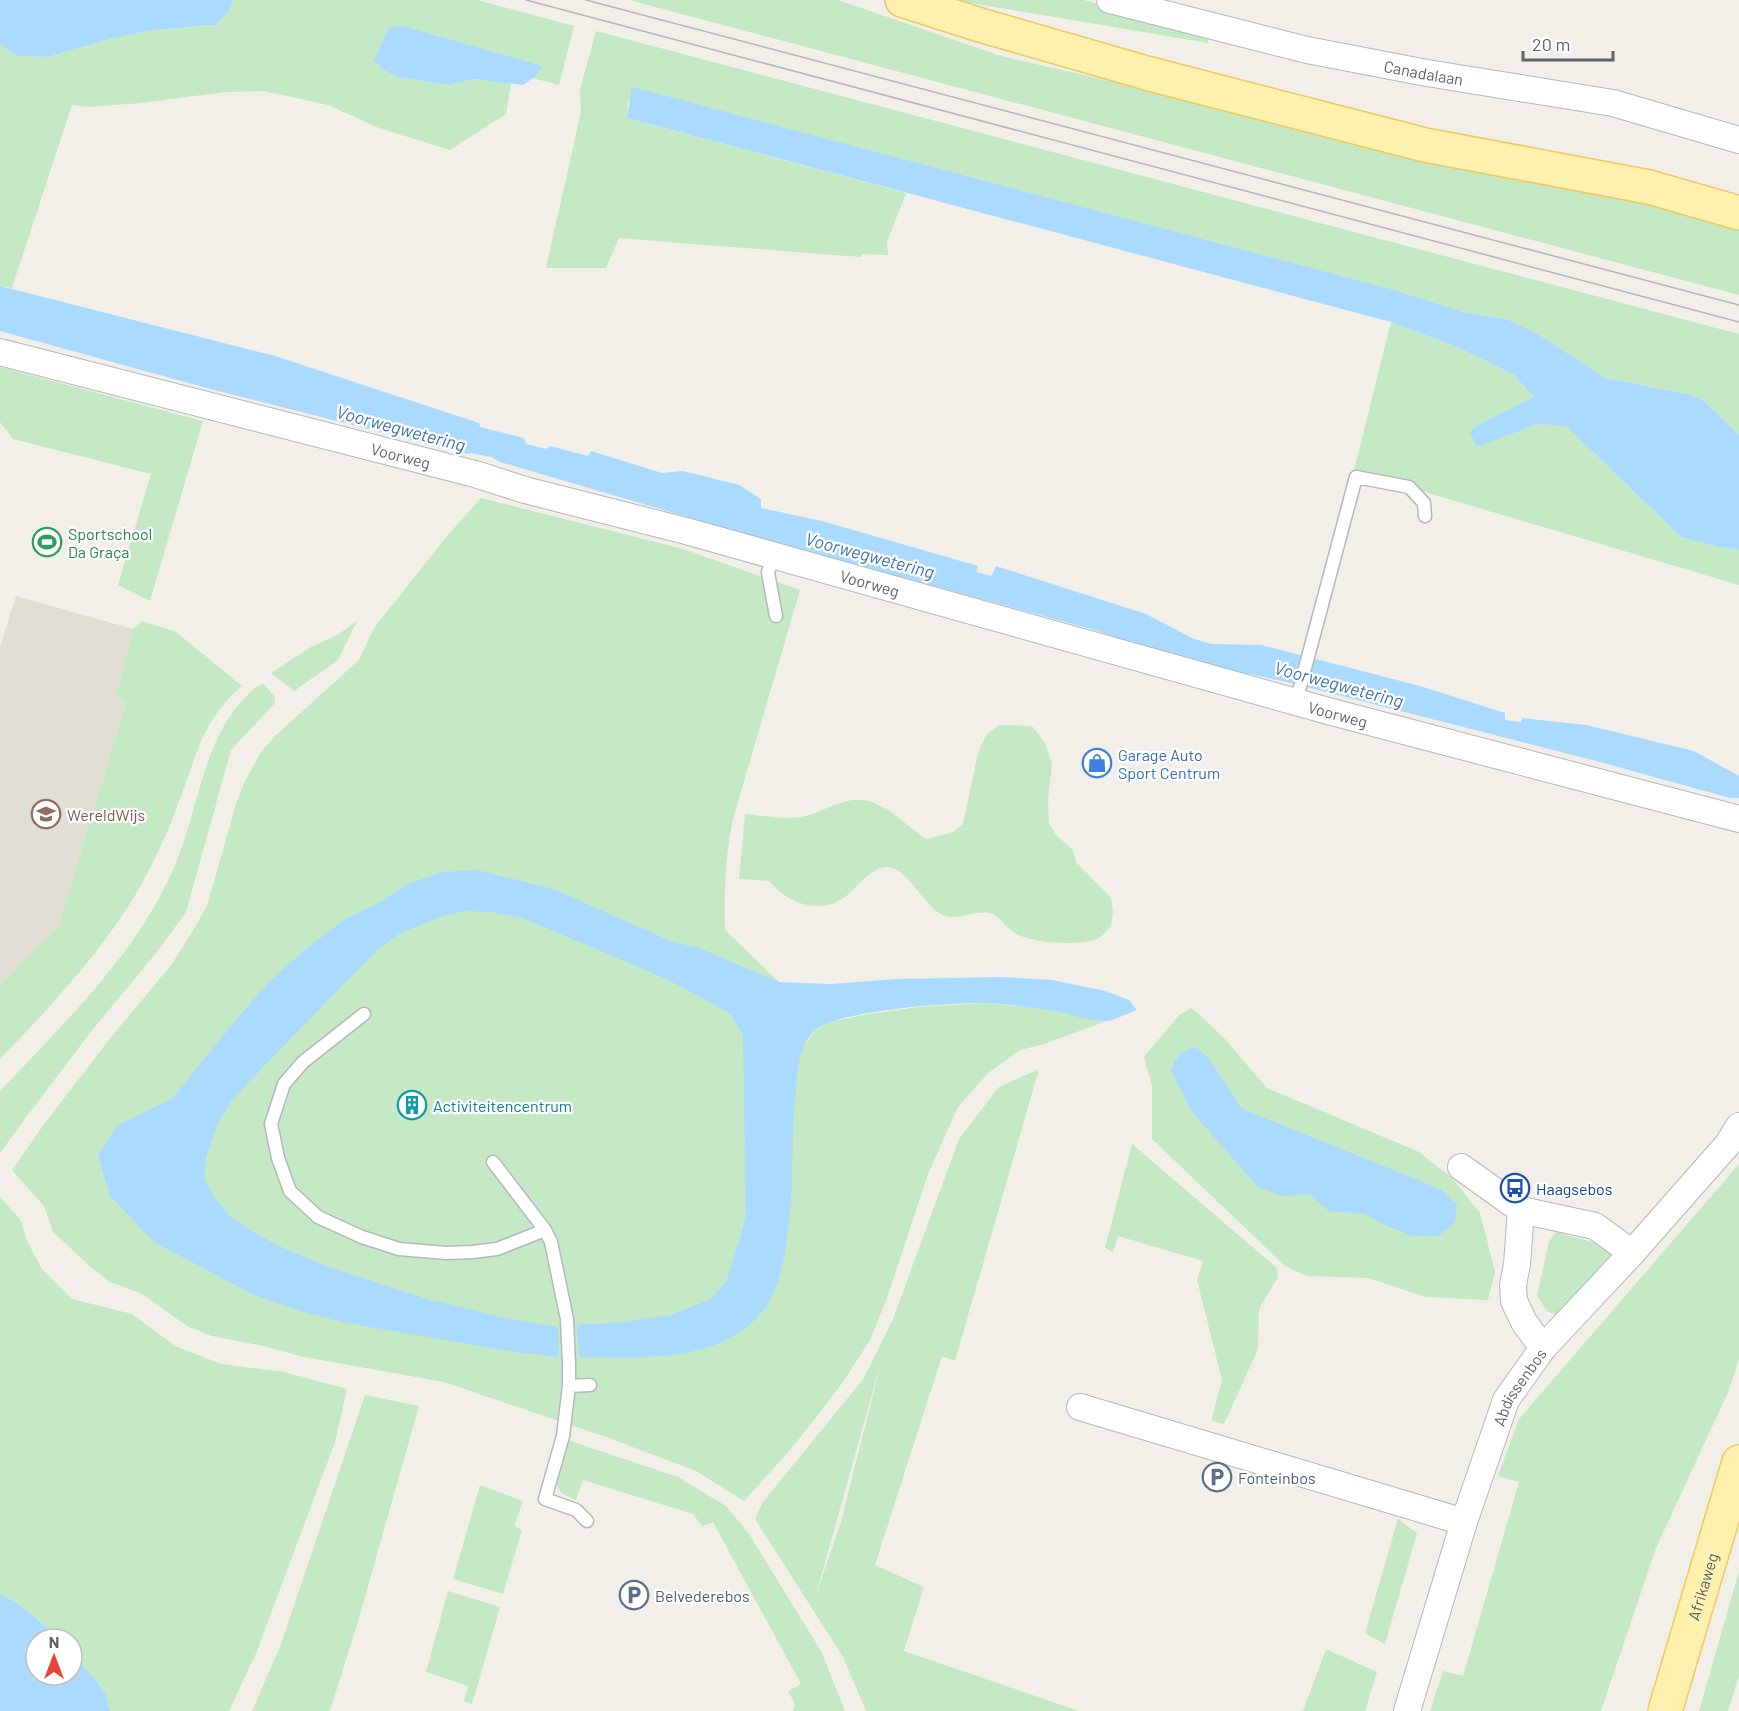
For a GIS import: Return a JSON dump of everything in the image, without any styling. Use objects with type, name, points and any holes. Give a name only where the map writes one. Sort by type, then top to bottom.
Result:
[{"type":"main road","points":[[902,0],[1150,74],[1425,145],[1648,187],[1739,213]]},
{"type":"main road","name":"Afrikaweg","points":[[1665,1711],[1739,1462]]},
{"type":"street","name":"Canadalaan","points":[[1110,0],[1307,50],[1427,73],[1614,103],[1739,140]]},
{"type":"street","name":"Voorweg","points":[[0,352],[474,474],[1296,702],[1739,819]]},
{"type":"street","name":"Abdissenbos","points":[[1407,1711],[1464,1522],[1506,1400],[1543,1348],[1632,1253],[1728,1144],[1739,1126]]},
{"type":"street","points":[[1461,1167],[1521,1210],[1595,1226],[1632,1253]]},
{"type":"street","points":[[1521,1210],[1513,1285],[1514,1301],[1524,1322],[1543,1348]]},
{"type":"street","points":[[1080,1407],[1464,1522]]},
{"type":"lane","points":[[1296,702],[1356,477],[1409,487],[1424,503],[1425,516]]},
{"type":"lane","points":[[774,556],[768,572],[776,616]]},
{"type":"lane","points":[[364,1014],[303,1062],[284,1084],[271,1124],[278,1158],[290,1191],[318,1218],[362,1238],[399,1250],[446,1253],[497,1249],[545,1230]]},
{"type":"lane","points":[[493,1162],[545,1230],[551,1242],[567,1319],[569,1386],[562,1436],[545,1499],[576,1510],[586,1521]]},
{"type":"lane","points":[[569,1386],[590,1385]]},
{"type":"shaded area","name":"WereldWijs","points":[[16,596],[133,629],[116,696],[126,700],[58,927],[0,986],[0,647]]},
{"type":"green space","points":[[232,0],[477,0],[574,26],[559,85],[533,78],[541,66],[375,60],[385,71],[398,77],[447,85],[474,79],[511,83],[506,114],[450,150],[379,128],[328,105],[264,91],[226,92],[90,107],[72,105],[12,288],[0,286],[0,44],[17,56],[47,57],[114,38],[153,30],[211,26],[230,9]]},
{"type":"green space","points":[[629,0],[838,0],[1001,56],[1589,191],[1679,208],[1739,228],[1739,295]]},
{"type":"green space","points":[[953,0],[1084,0],[1209,35],[1208,43]]},
{"type":"green space","points":[[596,31],[1739,334],[1739,435],[1703,400],[1688,394],[1605,378],[1509,320],[1463,312],[628,101],[627,118],[906,193],[887,242],[888,255],[862,254],[861,257],[619,238],[606,268],[546,268],[581,112],[580,90]]},
{"type":"green space","points":[[1391,322],[1457,347],[1513,374],[1535,398],[1476,426],[1477,446],[1537,424],[1566,426],[1681,537],[1739,550],[1739,585],[1354,471]]},
{"type":"green space","points":[[0,367],[203,421],[150,601],[118,585],[151,474],[13,439],[0,422]]},
{"type":"green space","points":[[481,498],[683,549],[800,590],[733,819],[725,888],[725,930],[779,982],[803,1048],[814,1031],[830,1022],[919,1007],[986,1003],[1054,1010],[1104,1022],[1044,1044],[1020,1050],[988,1073],[958,1107],[928,1174],[887,1298],[870,1340],[843,1382],[814,1420],[744,1501],[696,1471],[606,1437],[444,1382],[304,1357],[212,1336],[187,1326],[142,1294],[110,1282],[93,1269],[53,1232],[44,1206],[12,1170],[108,1041],[172,964],[192,932],[207,906],[236,804],[245,781],[261,752],[275,736],[359,660],[374,628],[447,536]]},
{"type":"green space","points":[[142,621],[176,632],[242,686],[217,712],[209,726],[161,846],[125,911],[93,956],[0,1059],[0,986],[58,927],[126,701],[116,696],[133,629]]},
{"type":"green space","points":[[357,621],[338,660],[294,691],[271,673],[309,648],[339,634]]},
{"type":"green space","points":[[264,684],[275,697],[275,703],[231,750],[186,912],[157,952],[93,1029],[0,1153],[0,1091],[100,983],[143,924],[162,893],[177,860],[204,774],[221,732],[232,713],[256,687]]},
{"type":"green space","points":[[999,725],[1032,726],[1045,743],[1052,764],[1048,799],[1049,823],[1055,834],[1073,850],[1076,862],[1111,898],[1113,911],[1111,927],[1099,938],[1078,943],[1054,943],[1021,936],[993,914],[945,916],[933,908],[907,878],[893,868],[886,867],[873,872],[842,899],[823,906],[803,904],[793,900],[784,895],[770,881],[739,879],[745,814],[794,818],[840,803],[864,800],[890,811],[927,839],[953,832],[963,824],[978,753],[986,735]]},
{"type":"green space","points":[[1192,1008],[1224,1038],[1267,1088],[1419,1152],[1452,1178],[1480,1213],[1495,1272],[1488,1300],[1426,1297],[1368,1278],[1307,1276],[1285,1266],[1152,1139],[1152,1086],[1144,1057],[1180,1014]]},
{"type":"green space","points":[[1039,1069],[955,1361],[942,1356],[875,1565],[924,1587],[904,1651],[1079,1711],[866,1711],[843,1657],[755,1519],[763,1502],[864,1378],[893,1319],[959,1139],[999,1087]],"holes":[[[883,1355],[841,1522],[817,1592]]]},
{"type":"green space","points":[[1132,1144],[1277,1268],[1278,1277],[1259,1309],[1258,1349],[1224,1424],[1211,1421],[1222,1380],[1197,1280],[1203,1261],[1118,1236],[1113,1252],[1105,1248]]},
{"type":"green space","points":[[1739,1164],[1739,1359],[1729,1390],[1656,1548],[1601,1711],[1430,1711],[1443,1671],[1463,1676],[1519,1482],[1498,1476],[1519,1419]]},
{"type":"green space","points":[[0,1197],[20,1219],[28,1243],[42,1269],[72,1299],[132,1314],[175,1346],[221,1364],[284,1372],[347,1389],[335,1442],[257,1651],[229,1711],[110,1711],[105,1692],[84,1667],[84,1627],[46,1627],[16,1602],[0,1594]]},
{"type":"green space","points":[[1556,1232],[1621,1250],[1559,1317],[1547,1311],[1537,1296],[1549,1242]]},
{"type":"green space","points":[[365,1395],[419,1406],[330,1711],[252,1711],[281,1644]]},
{"type":"green space","points":[[567,1440],[678,1477],[726,1506],[749,1534],[821,1651],[845,1711],[793,1711],[795,1704],[788,1691],[801,1684],[713,1522],[702,1526],[693,1514],[583,1480],[576,1500],[561,1493],[555,1481]]},
{"type":"green space","points":[[480,1485],[523,1501],[514,1526],[522,1530],[503,1594],[453,1579]]},
{"type":"green space","points":[[1398,1519],[1417,1533],[1385,1644],[1365,1633]]},
{"type":"green space","points":[[1739,1571],[1739,1675],[1728,1711],[1699,1711]]},
{"type":"green space","points":[[448,1591],[500,1607],[472,1704],[464,1701],[468,1686],[426,1672]]},
{"type":"green space","points":[[1326,1649],[1377,1672],[1365,1711],[1303,1711]]},
{"type":"water","points":[[0,0],[232,0],[230,9],[216,25],[153,30],[114,38],[47,57],[17,56],[0,44]]},
{"type":"water","points":[[403,26],[542,66],[536,76],[523,85],[474,79],[447,85],[398,77],[385,71],[374,60],[390,27]]},
{"type":"water","points":[[632,87],[1390,289],[1463,312],[1509,320],[1534,332],[1605,378],[1688,394],[1703,400],[1739,435],[1739,550],[1681,537],[1566,426],[1537,424],[1477,447],[1470,432],[1476,426],[1534,397],[1513,374],[1457,347],[1391,322],[627,118]]},
{"type":"water","name":"Voorwegwetering","points":[[0,286],[275,356],[479,423],[480,427],[524,438],[526,444],[546,449],[550,446],[588,456],[591,451],[662,473],[683,471],[739,485],[761,499],[761,508],[822,521],[978,566],[976,572],[991,576],[996,566],[1146,614],[1194,639],[1212,644],[1261,645],[1420,686],[1505,713],[1505,720],[1521,722],[1522,718],[1586,725],[1694,751],[1739,776],[1739,798],[1730,798],[1600,762],[1287,682],[1192,662],[1091,629],[773,542],[500,462],[491,457],[468,454],[214,390],[0,331]]},
{"type":"water","points":[[477,870],[553,889],[673,942],[699,948],[779,982],[831,984],[897,979],[1003,977],[1052,980],[1105,991],[1129,1000],[1137,1010],[1116,1019],[1103,1021],[1056,1011],[1003,1004],[949,1004],[896,1009],[845,1018],[826,1024],[814,1031],[804,1046],[799,1064],[787,1236],[781,1272],[767,1305],[750,1324],[730,1338],[707,1348],[656,1357],[579,1357],[577,1325],[626,1322],[671,1315],[711,1299],[727,1280],[746,1218],[743,1035],[730,1014],[664,978],[523,918],[491,912],[465,911],[440,917],[401,933],[379,948],[234,1097],[219,1121],[206,1157],[204,1178],[214,1197],[229,1215],[279,1246],[326,1266],[427,1299],[505,1318],[558,1327],[559,1357],[515,1352],[347,1323],[301,1311],[254,1295],[154,1242],[110,1196],[98,1155],[118,1125],[172,1099],[268,983],[307,948],[344,920],[380,902],[406,885],[441,872]]},
{"type":"water","points":[[1196,1047],[1210,1060],[1242,1109],[1440,1189],[1457,1204],[1455,1222],[1438,1236],[1412,1236],[1384,1225],[1365,1214],[1329,1211],[1309,1194],[1282,1196],[1258,1187],[1192,1112],[1171,1071],[1180,1055]]},
{"type":"water","points":[[0,1594],[16,1602],[46,1627],[24,1627],[24,1687],[84,1687],[84,1667],[105,1692],[110,1711],[0,1711]]},
{"type":"tram line","points":[[526,0],[1739,322]]},
{"type":"tram line","points":[[586,0],[1739,305]]},
{"type":"place","name":"Sportschool Da Graça","points":[[47,542]]},
{"type":"place","name":"Garage Auto Sport Centrum","points":[[1097,763]]},
{"type":"place","name":"WereldWijs","points":[[46,814]]},
{"type":"place","name":"Activiteitencentrum","points":[[412,1105]]},
{"type":"place","name":"Haagsebos","points":[[1515,1188]]},
{"type":"place","name":"Fonteinbos","points":[[1217,1477]]},
{"type":"place","name":"Belvederebos","points":[[634,1595]]}]
